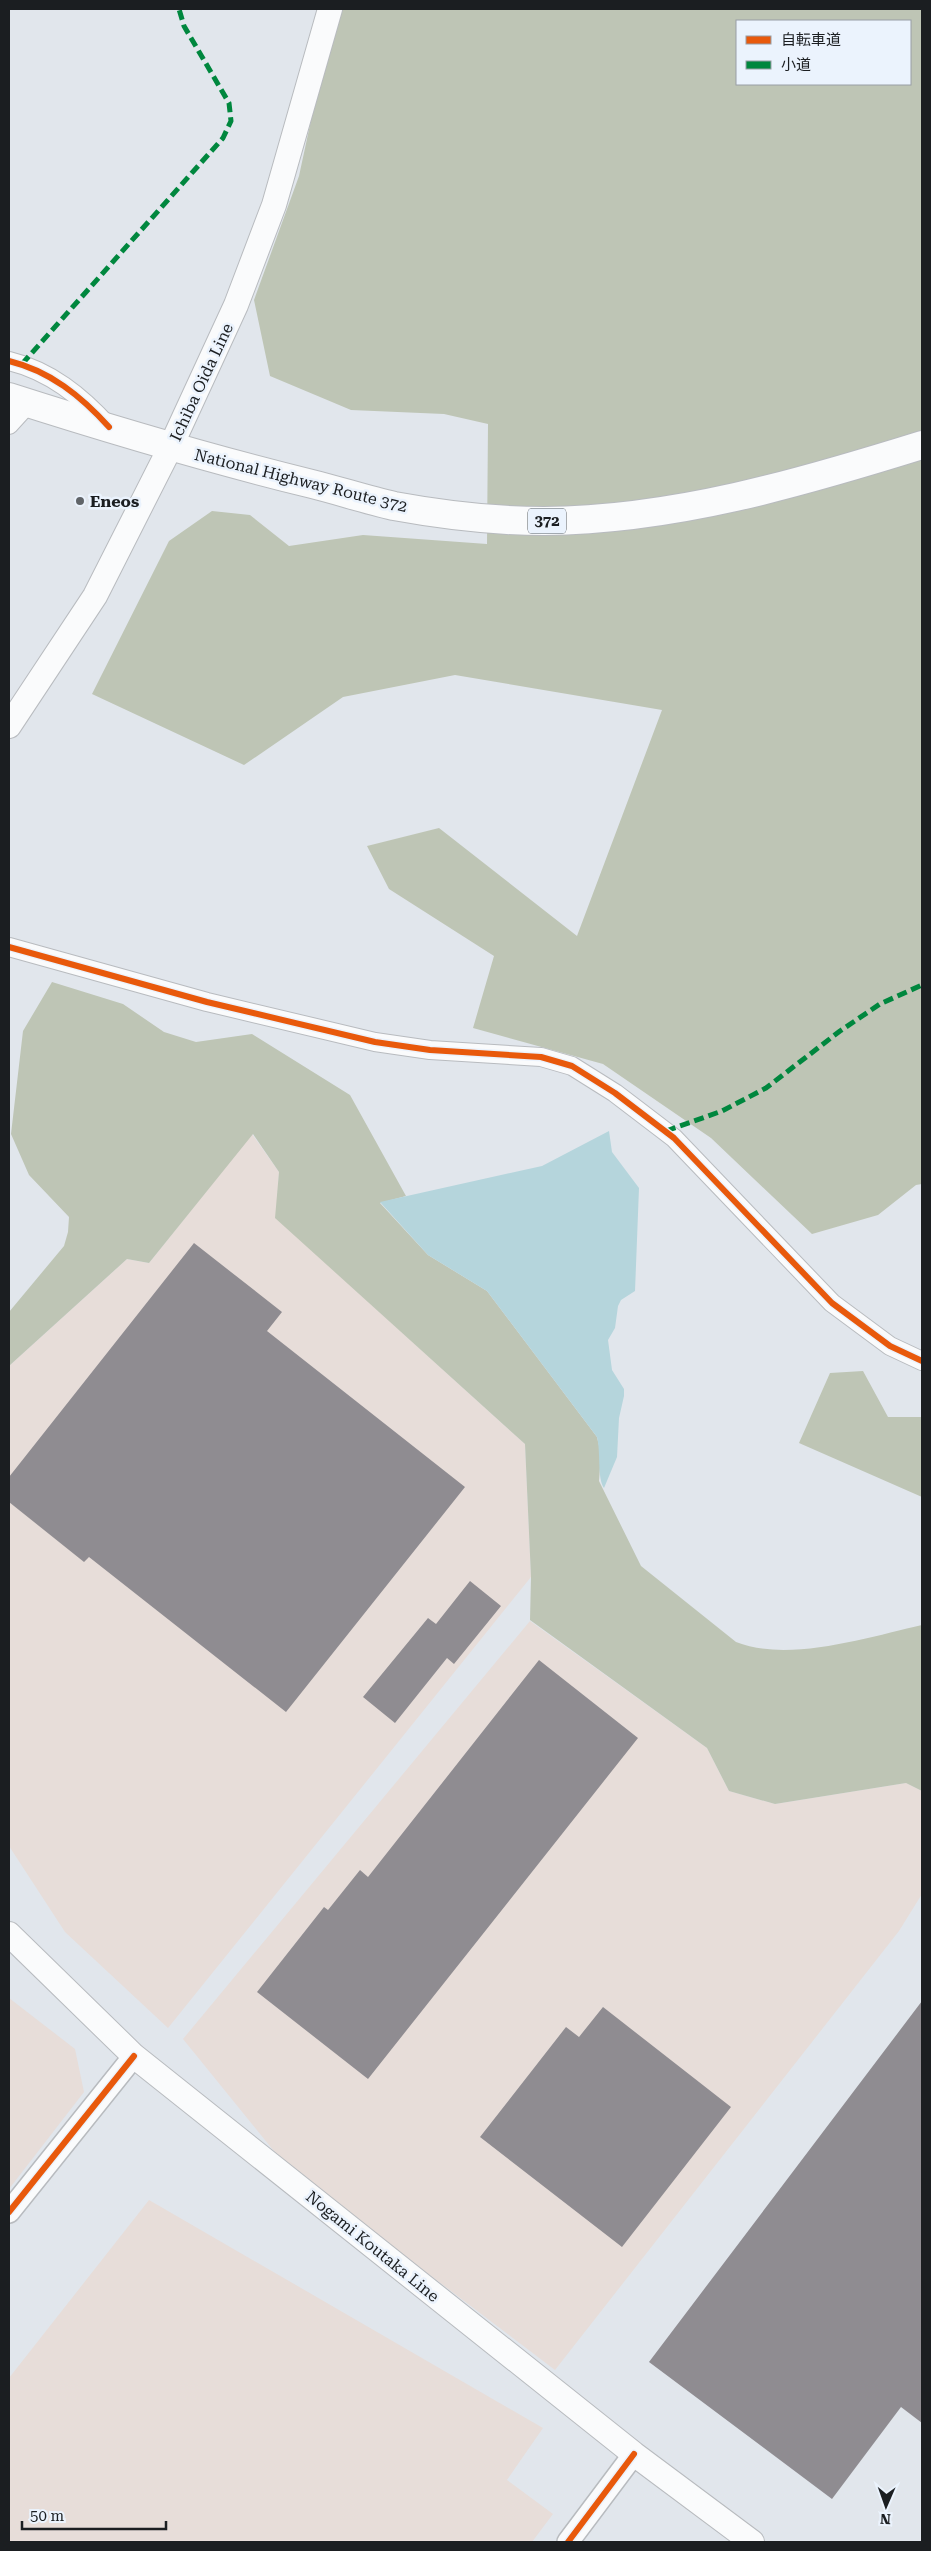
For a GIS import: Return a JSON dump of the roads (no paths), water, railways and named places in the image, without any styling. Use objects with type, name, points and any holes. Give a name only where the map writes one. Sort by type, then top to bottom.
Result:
[{"type":"highway","name":"National Highway Route 372","points":[[19,400],[171,446],[393,505],[474,517],[544,521],[609,518],[706,503],[785,486],[922,445]]},
{"type":"main road","name":"Ichiba Oida Line","points":[[9,726],[94,596],[171,446],[236,305],[274,206],[330,9]]},
{"type":"main road","name":"Nogami Koutaka Line","points":[[9,1934],[134,2056],[634,2454],[752,2542]]},
{"type":"street","points":[[9,360],[43,373],[78,395],[109,427]]},
{"type":"street","points":[[9,425],[19,400]]},
{"type":"street","points":[[9,947],[207,1002],[366,1040],[430,1050],[540,1057],[572,1066],[615,1093],[674,1138],[832,1302],[890,1346],[922,1361]]},
{"type":"street","points":[[9,2212],[134,2056]]},
{"type":"street","points":[[568,2542],[634,2454]]},
{"type":"water","points":[[609,1131],[612,1152],[639,1188],[635,1291],[621,1300],[618,1306],[615,1328],[608,1340],[612,1370],[624,1389],[624,1396],[619,1418],[617,1457],[604,1488],[601,1478],[597,1437],[487,1291],[428,1255],[380,1202],[542,1166]]},
{"type":"place","name":"Eneos","points":[[80,501]]}]
